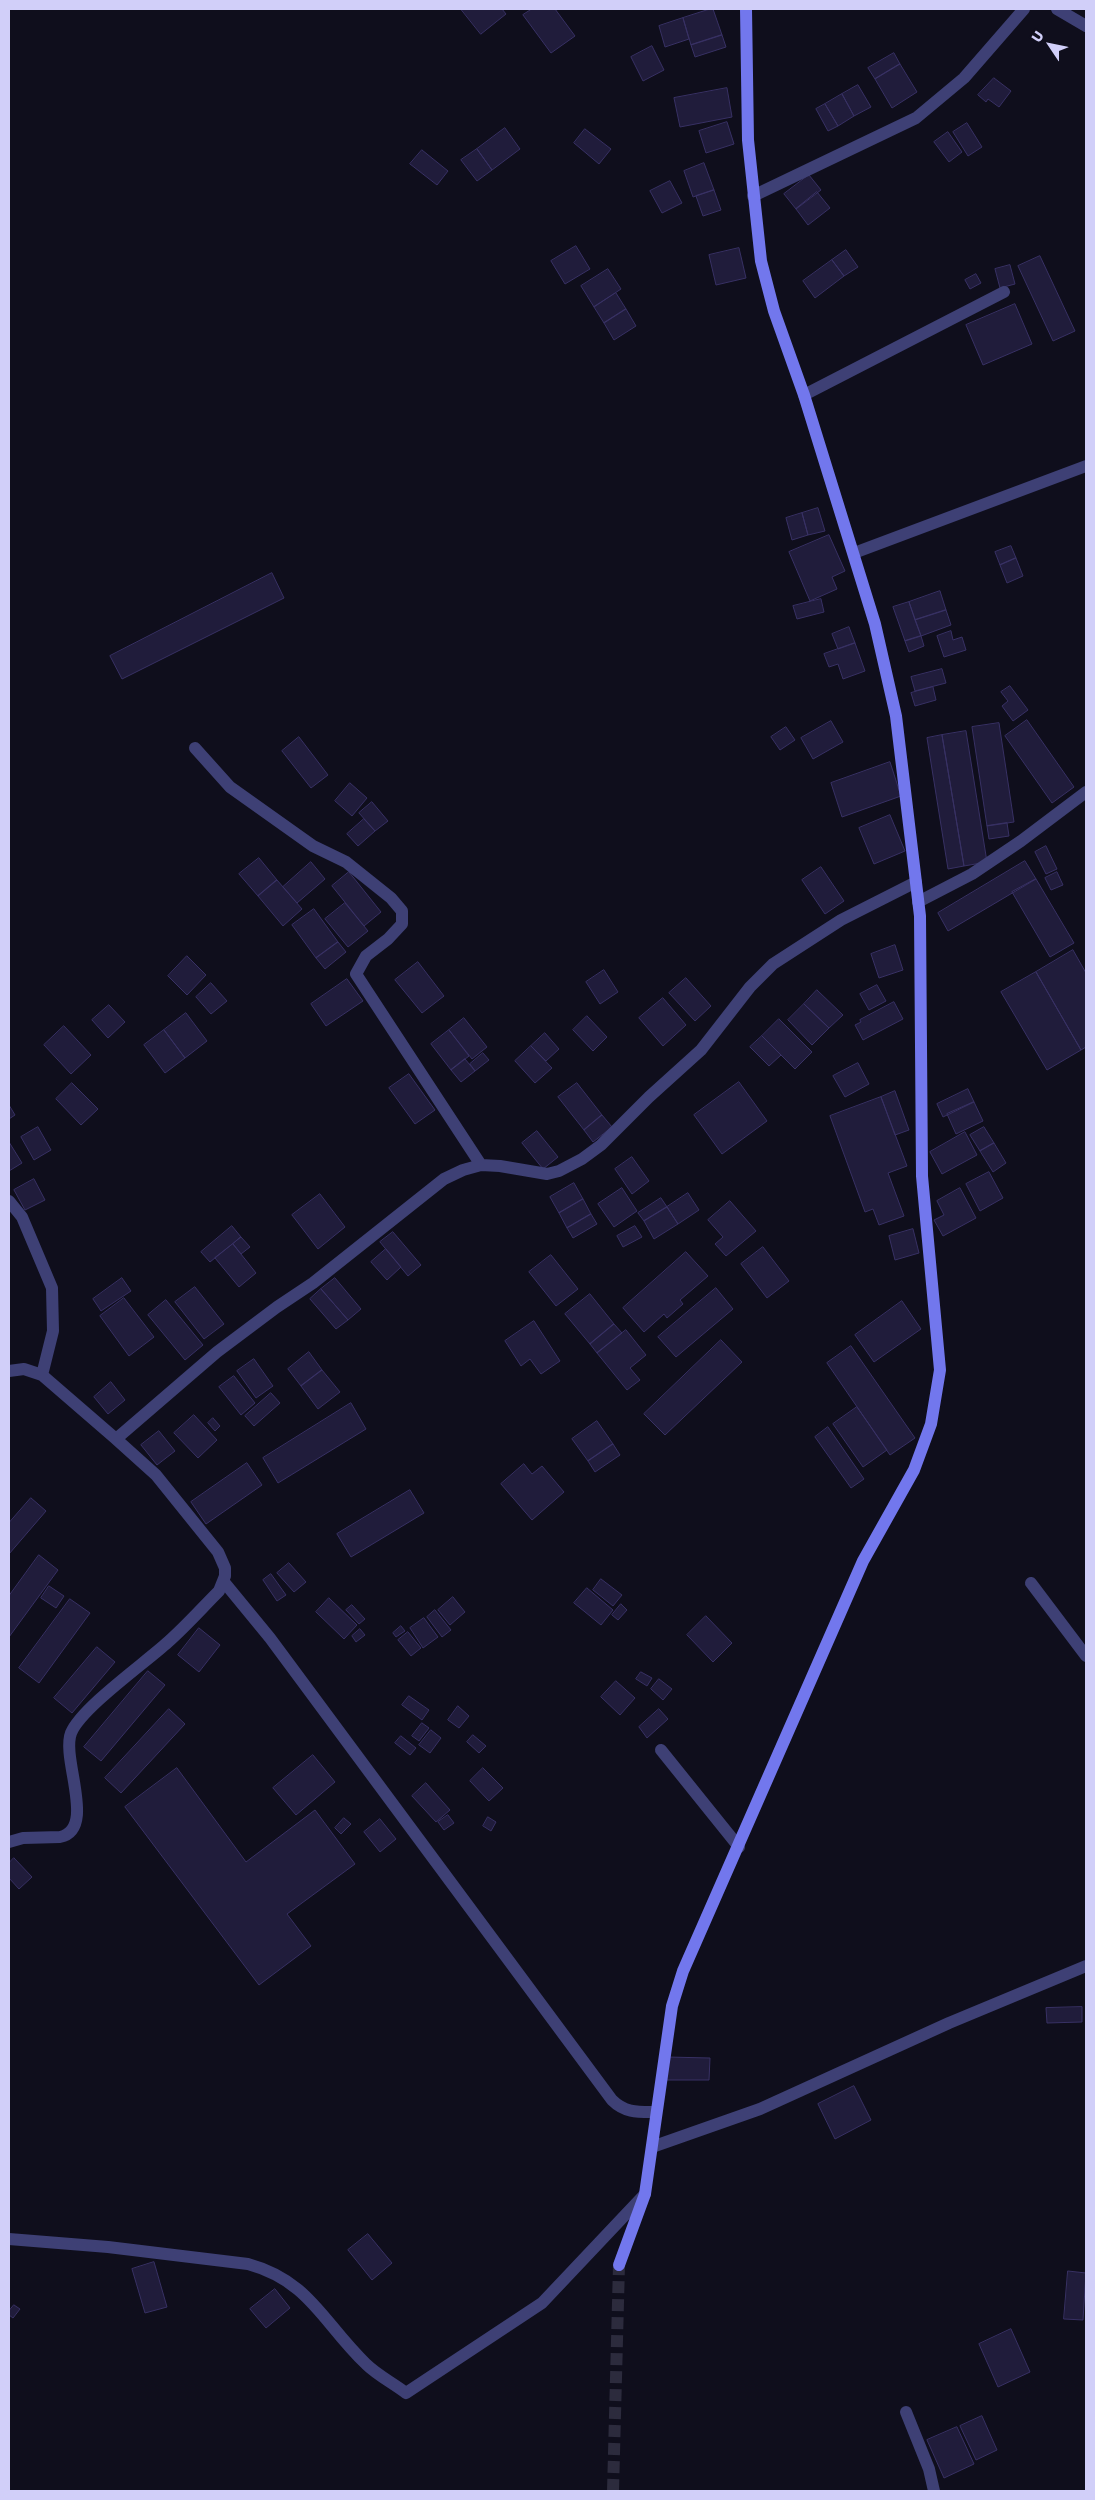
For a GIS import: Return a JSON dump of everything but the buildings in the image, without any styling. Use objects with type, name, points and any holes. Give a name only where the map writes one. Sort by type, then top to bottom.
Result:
[{"type":"street","points":[[619,2266],[645,2194],[656,2112],[677,1989],[863,1561],[914,1470],[931,1424],[938,1388],[940,1356],[921,1147],[922,964],[918,902],[896,716],[883,652],[854,552],[804,394],[774,311],[765,277],[753,196],[748,140],[746,9]]},
{"type":"street","points":[[753,196],[916,118],[964,78],[995,45],[1024,9]]},
{"type":"street","points":[[1057,9],[1086,26]]},
{"type":"street","points":[[804,394],[1004,292]]},
{"type":"street","points":[[854,552],[1086,466]]},
{"type":"street","points":[[195,748],[230,787],[313,846],[346,862],[391,898],[402,911],[402,924],[388,939],[366,956],[356,974],[481,1166]]},
{"type":"street","points":[[918,902],[972,874],[1022,842],[1086,792]]},
{"type":"street","points":[[116,1439],[217,1352],[313,1283],[444,1179],[462,1170],[481,1166],[500,1166],[547,1174],[559,1171],[601,1146],[649,1097],[701,1050],[750,987],[773,964],[842,920],[916,882]]},
{"type":"street","points":[[9,1202],[22,1217],[52,1288],[53,1331],[42,1375]]},
{"type":"street","points":[[9,1371],[24,1369],[42,1375],[156,1475],[218,1552],[225,1568],[224,1582],[219,1591],[169,1641],[99,1701],[75,1726],[69,1742],[77,1821],[70,1834],[60,1837],[23,1838],[9,1842]]},
{"type":"street","points":[[224,1582],[270,1638],[612,2100],[629,2111],[656,2112]]},
{"type":"street","points":[[1032,1583],[1086,1656]]},
{"type":"street","points":[[662,1750],[739,1846]]},
{"type":"street","points":[[652,2147],[760,2109],[949,2024],[1086,1966]]},
{"type":"street","points":[[9,2239],[108,2247],[248,2264],[262,2268],[290,2282],[304,2293],[366,2364],[406,2393],[542,2303],[645,2194]]},
{"type":"street","points":[[906,2412],[929,2469],[934,2491]]},
{"type":"tunnel","points":[[613,2491],[619,2265]]}]
